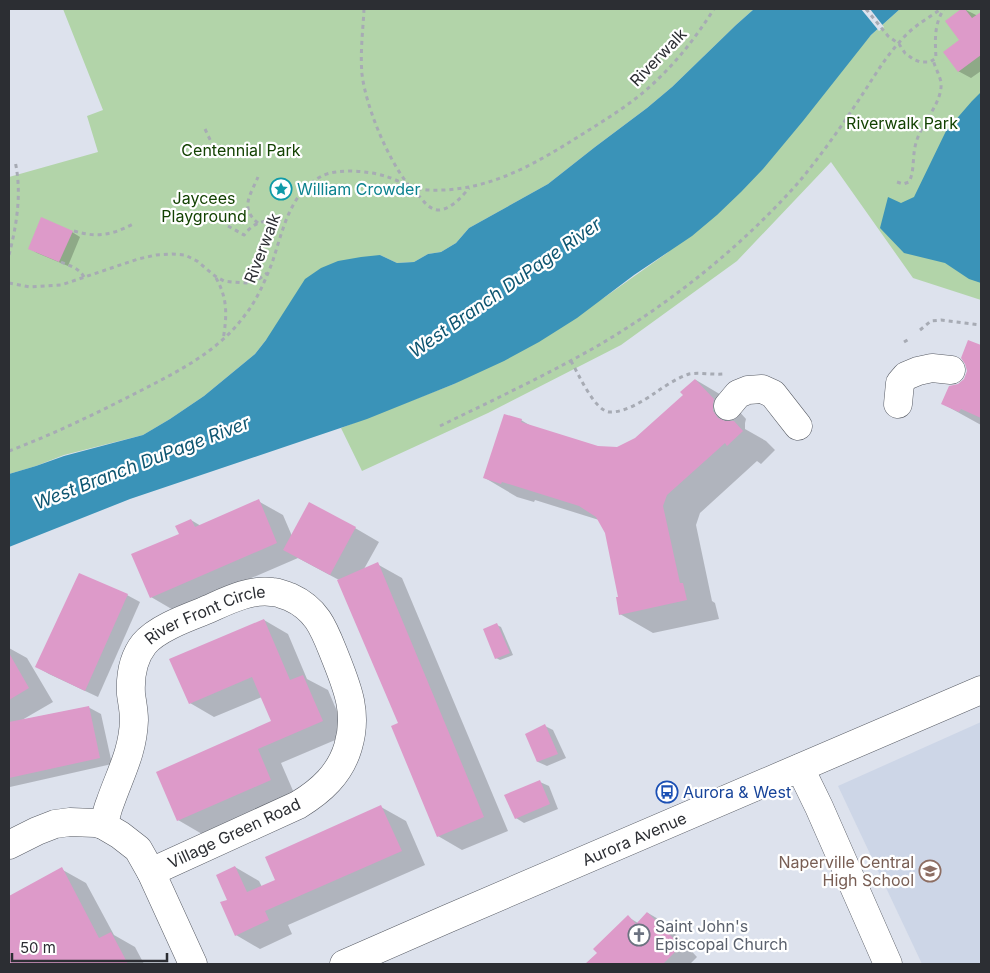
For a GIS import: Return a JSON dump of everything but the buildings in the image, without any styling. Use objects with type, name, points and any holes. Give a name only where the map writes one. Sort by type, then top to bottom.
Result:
[{"type":"street","points":[[898,404],[900,383],[906,376],[932,368],[950,370]]},
{"type":"street","points":[[728,406],[738,394],[748,390],[762,390],[773,394],[798,426]]},
{"type":"street","name":"River Front Circle","points":[[103,825],[129,754],[134,720],[131,673],[134,662],[145,643],[164,628],[248,593],[272,592],[282,594],[306,606],[319,620],[344,677],[351,701],[353,719],[349,743]]},
{"type":"street","name":"Aurora Avenue","points":[[344,964],[981,690]]},
{"type":"street","name":"Village Green Road","points":[[151,872],[298,806],[315,794],[334,776],[349,743]]},
{"type":"street","points":[[800,768],[888,964]]},
{"type":"street","name":"Village Green Road","points":[[9,845],[54,824],[70,822],[95,822],[120,835],[138,850],[151,872],[193,964]]},
{"type":"path","points":[[364,9],[362,76],[374,122],[396,166],[408,184],[425,204],[432,209],[440,210],[456,201],[470,188]]},
{"type":"path","name":"Riverwalk","points":[[9,451],[94,415],[187,366],[223,340],[254,302],[268,273],[284,223],[298,195],[324,175],[350,171],[366,172],[383,175],[424,190],[470,188],[499,180],[549,156],[632,101],[657,80],[682,54],[714,9]]},
{"type":"path","points":[[866,9],[888,36],[913,60],[920,62],[930,62],[936,58],[935,31],[942,9]]},
{"type":"path","points":[[440,426],[570,361],[660,306],[693,281],[754,229],[798,183],[855,106],[879,67],[898,44],[913,29],[942,9]]},
{"type":"path","points":[[897,182],[903,184],[909,182],[912,176],[916,143],[941,89],[940,79],[933,60]]},
{"type":"path","points":[[205,129],[213,146]]},
{"type":"path","points":[[9,255],[17,215],[19,191],[15,161]]},
{"type":"path","points":[[258,177],[247,207],[252,219],[258,223]]},
{"type":"path","points":[[228,226],[244,235],[250,228],[266,220],[284,223]]},
{"type":"path","points":[[74,231],[94,236],[104,235],[133,224]]},
{"type":"path","points":[[9,283],[30,287],[61,285],[138,259],[172,254],[185,255],[197,261],[224,281],[249,283],[268,273]]},
{"type":"path","points":[[62,262],[81,272],[84,277]]},
{"type":"path","points":[[215,276],[222,289],[225,303],[223,340]]},
{"type":"path","points":[[920,330],[931,322],[941,320],[981,325]]},
{"type":"path","points":[[904,342],[909,339]]},
{"type":"path","points":[[570,361],[594,401],[601,408],[609,412],[636,405],[673,382],[691,374],[729,374]]},
{"type":"shaded area","name":"Naperville Central High School","points":[[981,722],[981,964],[922,964],[838,786]]},
{"type":"green space","name":"Centennial Park","points":[[63,9],[754,9],[672,87],[647,108],[548,184],[469,228],[456,243],[441,252],[428,254],[414,262],[397,263],[380,255],[266,340],[255,354],[204,396],[143,435],[64,455],[9,474],[9,177],[98,152],[87,116],[103,110]]},
{"type":"green space","name":"Riverwalk Park","points":[[900,9],[981,9],[981,300],[913,278],[831,162],[737,261],[621,345],[488,413],[362,471],[341,428],[454,384],[605,297],[667,253],[871,35]]},
{"type":"water","name":"West Branch DuPage River","points":[[754,9],[900,9],[871,35],[763,169],[717,215],[692,236],[634,275],[577,318],[539,342],[504,361],[454,384],[367,419],[130,499],[9,547],[9,474],[64,456],[143,435],[170,419],[204,396],[255,354],[305,279],[321,268],[338,261],[380,255],[397,263],[414,262],[428,254],[441,252],[456,243],[469,228],[548,184],[647,108],[672,87]]},
{"type":"water","points":[[981,92],[981,283],[969,279],[945,263],[904,253],[880,228],[888,197],[901,203],[914,197],[946,131]]},
{"type":"pier","points":[[861,9],[870,9],[884,27],[879,31]]},
{"type":"place","name":"William Crowder","points":[[281,189]]},
{"type":"place","name":"Aurora & West","points":[[667,792]]},
{"type":"place","name":"Naperville Central High School","points":[[930,871]]},
{"type":"place","name":"Saint John's Episcopal Church","points":[[639,935]]},
{"type":"park label","name":"Jaycees Playground","points":[[204,207]]}]
